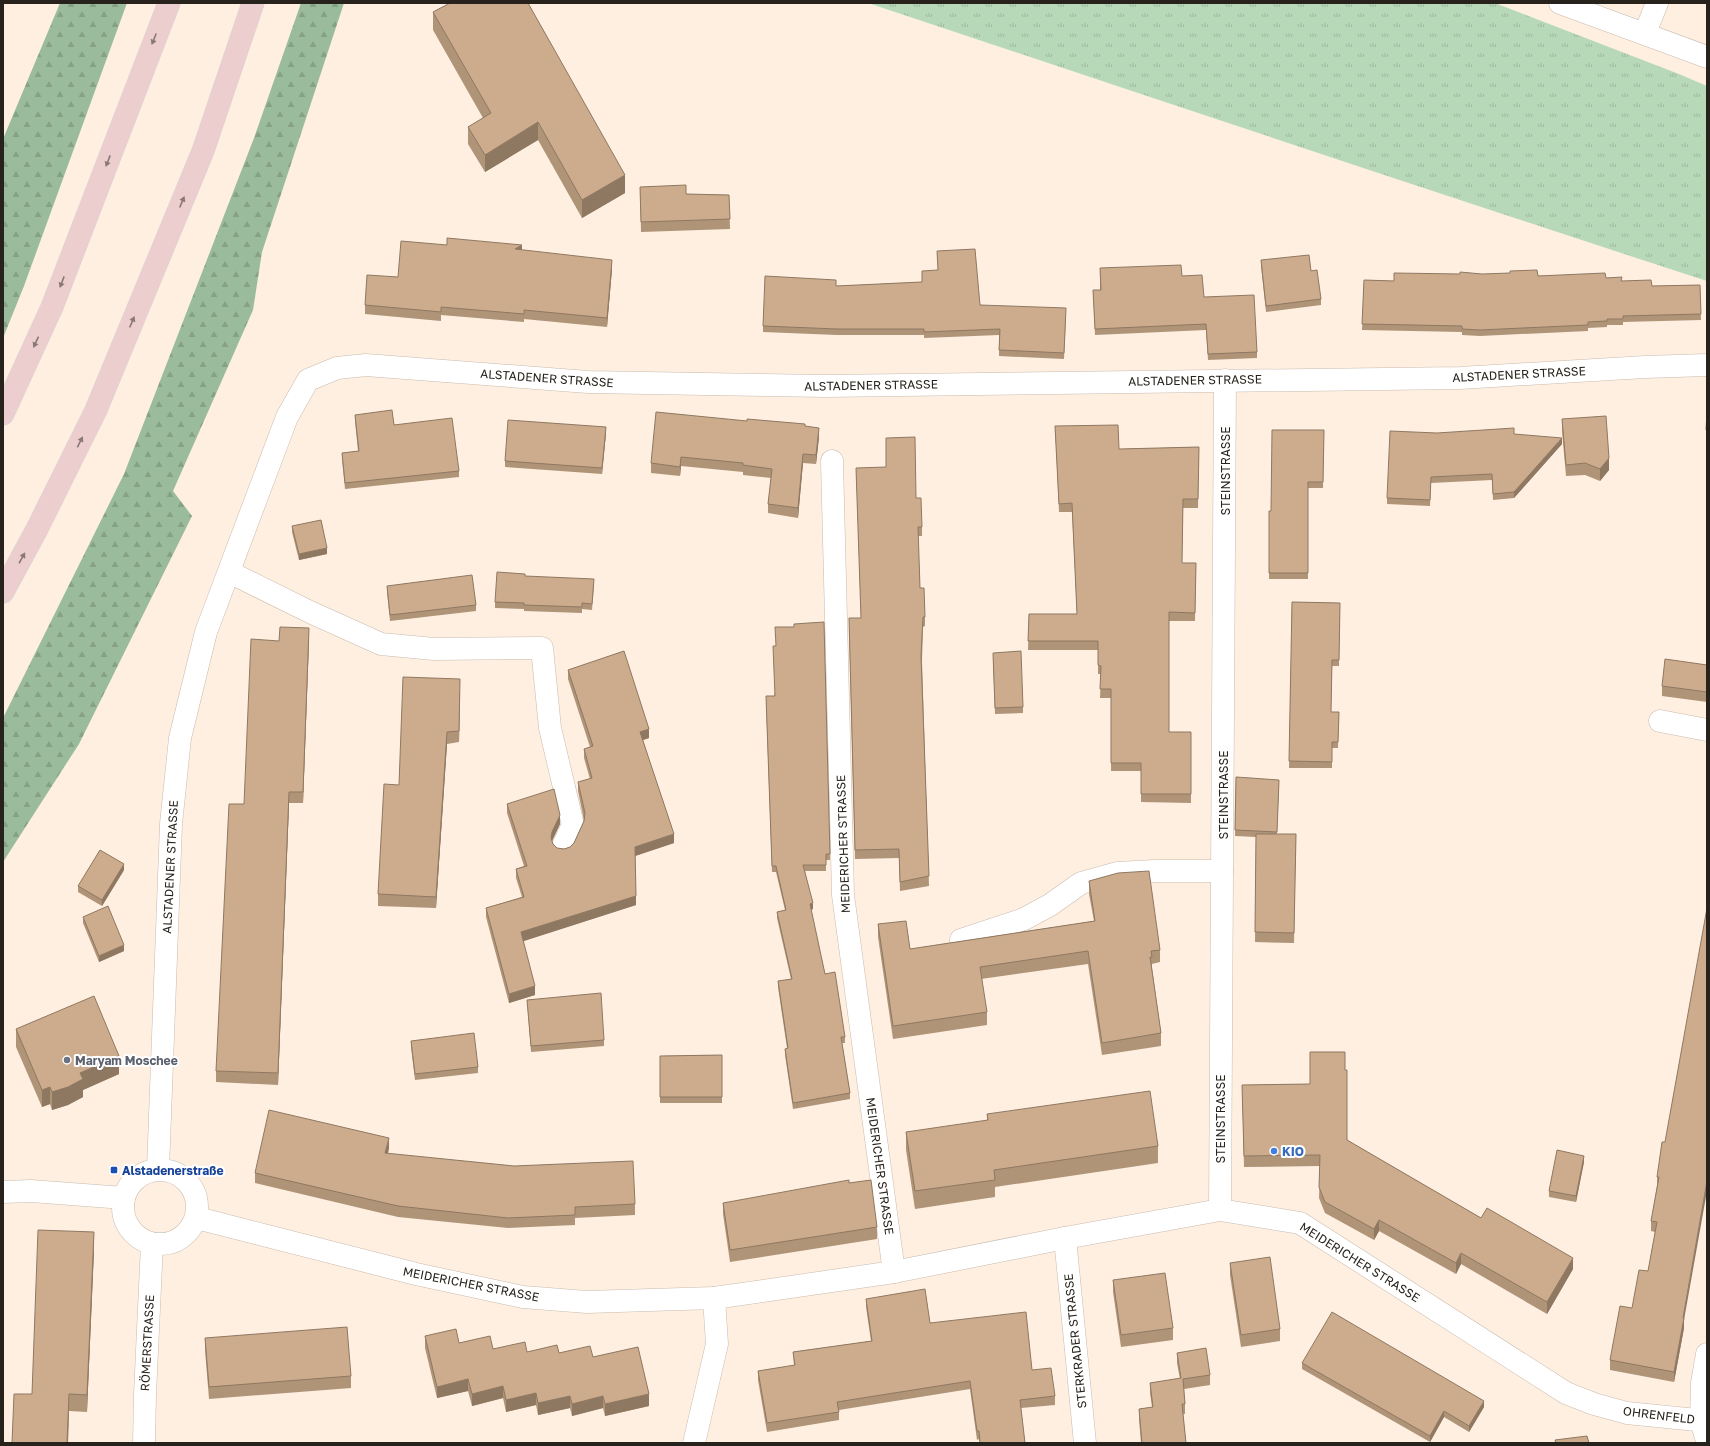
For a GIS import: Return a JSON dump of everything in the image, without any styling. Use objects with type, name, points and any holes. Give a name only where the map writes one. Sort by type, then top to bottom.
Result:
[{"type":"highway","points":[[3,414],[52,307],[169,3]]},
{"type":"highway","points":[[3,592],[37,529],[96,410],[203,151],[253,3]]},
{"type":"street","points":[[1560,3],[1707,57]]},
{"type":"street","points":[[1645,33],[1657,3]]},
{"type":"street","name":"ALSTADENER STRASSE","points":[[158,1169],[171,824],[180,738],[206,632],[287,417],[308,380],[337,368],[366,365],[588,382],[786,385],[1460,378],[1645,367],[1707,366]]},
{"type":"street","name":"STEINSTRASSE","points":[[1220,1210],[1225,380]]},
{"type":"street","name":"MEIDERICHER STRASSE","points":[[832,461],[843,895],[894,1272]]},
{"type":"street","points":[[229,572],[310,612],[381,644],[434,649],[542,648],[550,728],[568,796],[573,825],[563,846]]},
{"type":"street","points":[[1660,721],[1707,730]]},
{"type":"street","points":[[961,940],[1024,919],[1050,905],[1082,883],[1117,873],[1156,870],[1222,871]]},
{"type":"street","points":[[158,1169],[181,1176],[196,1195],[197,1218],[187,1234],[170,1244],[152,1244],[134,1235],[124,1218],[124,1198],[136,1178],[158,1169]]},
{"type":"street","points":[[3,1192],[31,1191],[124,1198]]},
{"type":"street","name":"MEIDERICHER STRASSE","points":[[197,1218],[416,1274],[523,1297],[587,1302],[714,1298],[894,1272],[1065,1238],[1220,1210],[1300,1223],[1566,1392]]},
{"type":"street","name":"STERKRADER STRASSE","points":[[1065,1238],[1085,1443]]},
{"type":"street","name":"RÖMERSTRASSE","points":[[144,1443],[144,1394],[152,1244]]},
{"type":"street","points":[[694,1443],[717,1344],[714,1298]]},
{"type":"street","points":[[1705,1427],[1702,1384],[1707,1354]]},
{"type":"street","name":"OHRENFELD","points":[[1566,1392],[1594,1404],[1626,1413],[1705,1427]]},
{"type":"green space","points":[[60,3],[127,3],[24,286],[3,338],[3,139]]},
{"type":"green space","points":[[301,3],[344,3],[262,252],[253,310],[173,491],[192,516],[79,744],[3,862],[3,718],[124,474],[254,138]]},
{"type":"green space","points":[[868,3],[1495,3],[1707,86],[1707,281],[1392,178]]},
{"type":"building","points":[[450,3],[528,3],[625,175],[582,200],[538,122],[485,155],[468,127],[491,113],[433,12]]},
{"type":"building","points":[[686,185],[686,194],[729,195],[730,219],[641,222],[640,187]]},
{"type":"building","points":[[447,238],[522,245],[515,249],[612,260],[607,318],[524,310],[524,314],[441,307],[441,312],[365,305],[367,275],[398,277],[401,241],[447,245]]},
{"type":"building","points":[[975,249],[980,305],[1066,308],[1064,353],[999,350],[1000,329],[924,332],[924,329],[837,329],[763,326],[765,276],[836,280],[836,286],[922,282],[922,271],[938,270],[937,251]]},
{"type":"building","points":[[1309,255],[1311,271],[1317,270],[1321,299],[1266,306],[1261,260]]},
{"type":"building","points":[[1181,265],[1182,276],[1202,275],[1204,297],[1254,295],[1257,352],[1208,354],[1206,324],[1095,329],[1093,290],[1101,290],[1100,268]]},
{"type":"building","points":[[1537,270],[1538,276],[1605,273],[1606,278],[1622,277],[1621,281],[1651,280],[1652,286],[1700,285],[1701,314],[1623,316],[1623,319],[1607,319],[1607,321],[1588,322],[1588,325],[1480,330],[1462,329],[1462,326],[1362,324],[1364,280],[1394,281],[1394,273],[1460,274],[1460,272],[1482,274]]},
{"type":"building","points":[[392,410],[394,425],[452,418],[459,471],[345,483],[342,453],[359,451],[355,415]]},
{"type":"building","points":[[656,412],[747,421],[747,419],[805,424],[805,426],[819,428],[816,455],[803,454],[798,508],[768,504],[772,469],[743,465],[743,463],[681,457],[680,467],[651,463]]},
{"type":"building","points":[[1606,416],[1609,458],[1600,469],[1585,463],[1566,465],[1562,419]]},
{"type":"building","points":[[508,420],[606,427],[602,468],[505,461]]},
{"type":"building","points":[[1118,425],[1119,449],[1199,447],[1198,499],[1183,499],[1182,563],[1196,563],[1195,613],[1169,612],[1169,732],[1191,732],[1191,794],[1141,794],[1141,763],[1111,763],[1111,689],[1100,689],[1101,666],[1098,665],[1098,641],[1028,641],[1029,614],[1077,614],[1072,503],[1059,504],[1055,426]]},
{"type":"building","points":[[1514,428],[1514,434],[1562,438],[1514,492],[1493,494],[1492,474],[1431,477],[1430,500],[1387,498],[1390,431],[1437,433]]},
{"type":"building","points":[[1272,430],[1324,430],[1323,482],[1308,482],[1308,573],[1269,573],[1269,511],[1271,511]]},
{"type":"building","points":[[915,437],[916,498],[921,498],[922,527],[918,527],[920,588],[924,588],[925,617],[923,617],[921,656],[929,876],[900,882],[899,849],[855,850],[849,618],[861,618],[856,468],[886,467],[886,438]]},
{"type":"building","points":[[321,520],[327,548],[299,554],[292,526]]},
{"type":"building","points":[[497,572],[525,574],[525,576],[594,579],[592,604],[582,603],[582,607],[524,605],[524,603],[495,602]]},
{"type":"building","points":[[472,575],[476,605],[390,615],[387,586]]},
{"type":"building","points":[[1292,602],[1340,603],[1339,660],[1332,660],[1331,712],[1339,712],[1338,742],[1332,742],[1332,762],[1289,761]]},
{"type":"building","points":[[824,622],[830,854],[826,854],[826,865],[803,865],[813,903],[810,904],[825,974],[835,972],[845,1037],[841,1037],[850,1093],[793,1103],[785,1049],[788,1048],[778,981],[792,979],[777,912],[786,910],[776,866],[772,866],[766,696],[775,696],[773,646],[776,646],[775,627],[794,627],[794,624]]},
{"type":"building","points":[[280,627],[309,628],[303,792],[289,792],[278,1073],[216,1071],[229,804],[244,804],[251,639],[279,641]]},
{"type":"building","points":[[624,651],[649,729],[640,732],[674,834],[635,847],[636,896],[521,932],[535,986],[509,994],[486,908],[524,897],[516,869],[527,866],[507,804],[554,789],[560,815],[552,832],[551,838],[553,844],[557,848],[564,849],[570,847],[574,843],[584,821],[585,813],[578,782],[592,778],[584,749],[593,746],[568,670]]},
{"type":"building","points":[[1021,651],[1023,707],[995,708],[993,653]]},
{"type":"building","points":[[1665,659],[1707,665],[1707,692],[1662,686]]},
{"type":"building","points":[[403,677],[460,679],[459,731],[447,732],[436,897],[378,894],[384,784],[399,785]]},
{"type":"building","points":[[1236,777],[1279,780],[1277,832],[1235,830]]},
{"type":"building","points":[[1256,834],[1296,834],[1294,933],[1255,932]]},
{"type":"building","points":[[100,850],[124,864],[102,900],[78,886]]},
{"type":"building","points":[[1149,871],[1160,950],[1151,951],[1152,957],[1150,957],[1161,1033],[1102,1043],[1088,951],[980,967],[987,1012],[893,1026],[878,924],[906,921],[910,949],[1095,921],[1089,881],[1118,873]]},
{"type":"building","points":[[108,906],[124,945],[99,956],[83,917]]},
{"type":"building","points":[[1707,908],[1707,1181],[1674,1372],[1610,1360],[1620,1306],[1632,1308],[1639,1270],[1648,1271],[1657,1222],[1651,1221],[1659,1177],[1657,1177],[1662,1142],[1665,1142]]},
{"type":"building","points":[[601,993],[604,1040],[531,1046],[527,1000]]},
{"type":"building","name":"Maryam Moschee","points":[[94,996],[119,1056],[80,1073],[83,1079],[68,1087],[52,1092],[50,1087],[42,1090],[16,1029]]},
{"type":"building","points":[[474,1033],[478,1067],[415,1074],[411,1041]]},
{"type":"building","points":[[1310,1052],[1345,1052],[1345,1070],[1347,1070],[1347,1140],[1481,1218],[1487,1208],[1573,1258],[1547,1302],[1461,1253],[1456,1263],[1379,1220],[1374,1229],[1325,1202],[1319,1187],[1320,1155],[1244,1156],[1242,1085],[1310,1084]]},
{"type":"building","points":[[722,1055],[722,1097],[660,1097],[660,1056]]},
{"type":"building","points":[[1150,1091],[1158,1146],[994,1170],[995,1180],[915,1191],[906,1132],[988,1120],[987,1114]]},
{"type":"building","points":[[269,1110],[389,1138],[385,1153],[514,1166],[633,1161],[635,1204],[575,1207],[575,1215],[508,1218],[398,1206],[255,1173]]},
{"type":"building","points":[[1557,1150],[1584,1156],[1576,1196],[1549,1191]]},
{"type":"building","points":[[849,1180],[849,1183],[871,1180],[877,1227],[730,1250],[723,1203]]},
{"type":"building","points":[[38,1230],[94,1232],[87,1395],[69,1394],[67,1443],[12,1443],[14,1394],[32,1394]]},
{"type":"building","points":[[1270,1257],[1280,1329],[1241,1335],[1230,1263]]},
{"type":"building","points":[[1165,1273],[1173,1328],[1121,1335],[1113,1280]]},
{"type":"building","points":[[925,1289],[930,1323],[1026,1312],[1032,1370],[1051,1368],[1055,1396],[1020,1400],[1025,1443],[980,1443],[970,1381],[837,1402],[839,1412],[767,1423],[758,1371],[795,1365],[793,1352],[872,1341],[866,1299]]},
{"type":"building","points":[[1332,1312],[1484,1401],[1469,1426],[1444,1411],[1430,1436],[1302,1363]]},
{"type":"building","points":[[347,1327],[351,1376],[209,1387],[205,1338]]},
{"type":"building","points":[[456,1329],[459,1343],[490,1336],[493,1349],[525,1342],[527,1352],[557,1345],[559,1353],[590,1346],[593,1357],[638,1347],[649,1394],[605,1404],[603,1396],[572,1404],[570,1396],[538,1403],[536,1393],[506,1400],[503,1386],[472,1394],[468,1379],[437,1387],[425,1336]]},
{"type":"building","points":[[1206,1348],[1210,1375],[1183,1379],[1185,1404],[1182,1404],[1186,1443],[1142,1443],[1139,1409],[1153,1407],[1150,1383],[1181,1378],[1177,1353]]},
{"type":"building","points":[[1587,1436],[1589,1443],[1556,1443],[1555,1440]]},
{"type":"place","name":"Maryam Moschee","points":[[67,1060]]},
{"type":"place","name":"KIO","points":[[1274,1151]]},
{"type":"place","name":"Alstadenerstraße","points":[[114,1170]]}]
